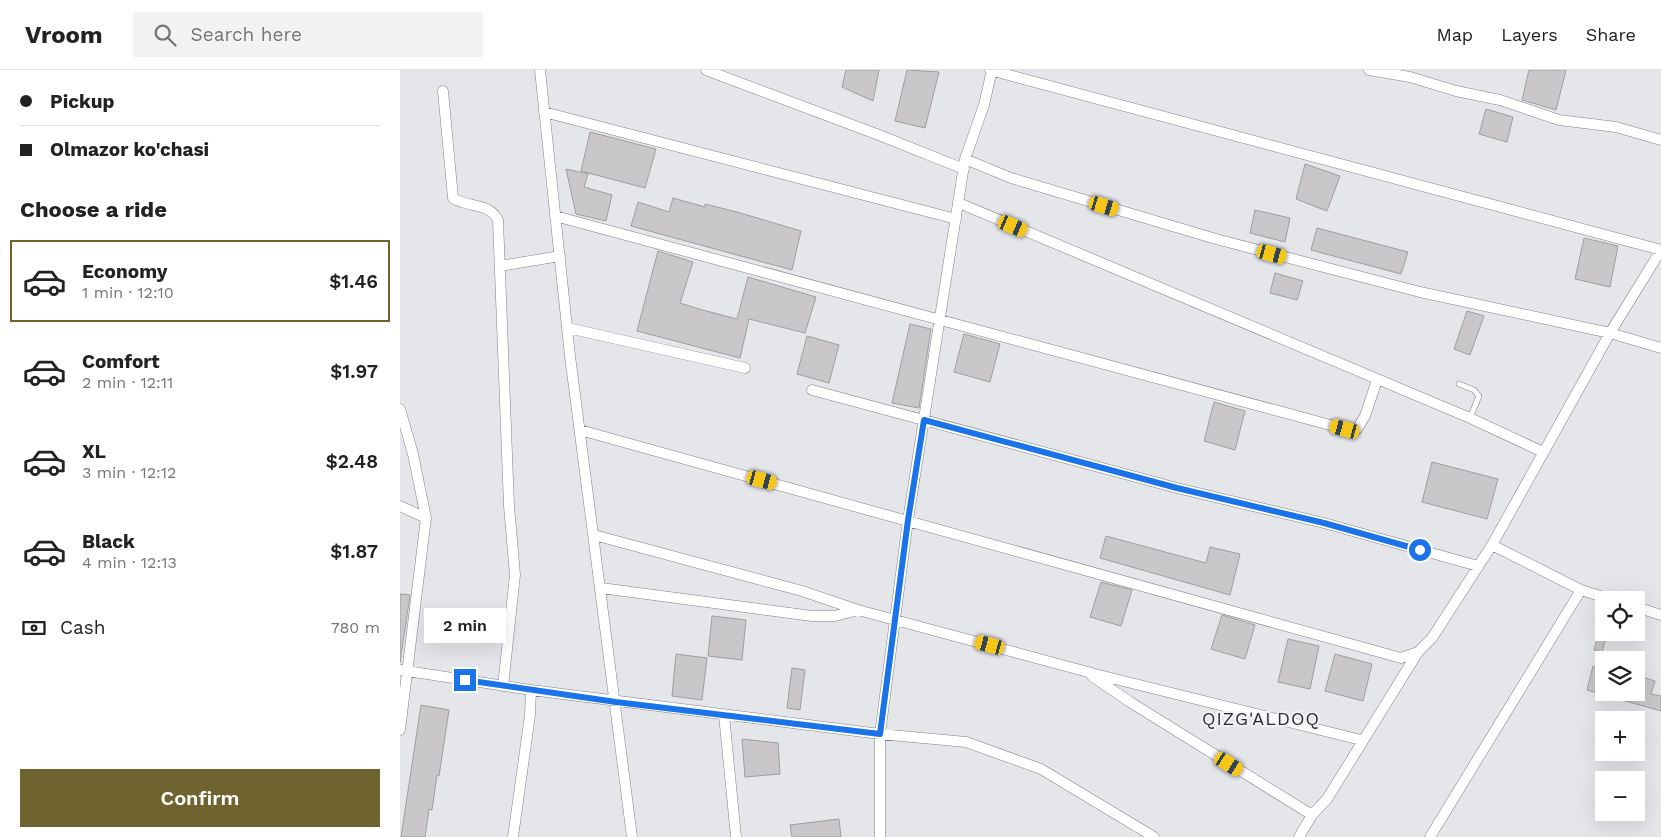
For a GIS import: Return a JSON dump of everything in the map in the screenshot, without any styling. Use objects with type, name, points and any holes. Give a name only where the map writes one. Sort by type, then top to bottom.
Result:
[{"type":"street","points":[[540,70],[580,430],[632,837]]},
{"type":"street","points":[[706,70],[879,135],[964,164],[1216,239],[1420,292],[1610,334],[1661,348]]},
{"type":"street","points":[[880,837],[880,734],[908,520],[964,164],[984,106],[991,70],[1661,250],[1610,334],[1492,545],[1432,638],[1418,652],[1327,799],[1312,816],[1299,837]]},
{"type":"street","points":[[1369,70],[1410,77],[1456,91],[1500,100],[1559,120],[1616,127],[1661,140]]},
{"type":"street","points":[[443,90],[453,198],[460,202],[489,208],[495,212],[498,220],[509,506],[515,575],[503,686]]},
{"type":"street","points":[[544,112],[956,219]]},
{"type":"street","points":[[958,203],[1470,418],[1543,452]]},
{"type":"street","points":[[556,216],[1345,429],[1357,429],[1362,423],[1377,380]]},
{"type":"street","points":[[500,266],[560,256]]},
{"type":"street","points":[[568,328],[745,368]]},
{"type":"street","points":[[812,390],[1177,488],[1324,523],[1478,566]]},
{"type":"street","points":[[400,409],[413,454],[426,518],[404,670],[400,730]]},
{"type":"street","points":[[580,430],[1401,658],[1418,652]]},
{"type":"street","points":[[400,506],[426,518]]},
{"type":"street","points":[[594,534],[802,591],[858,610],[1085,671],[1362,740]]},
{"type":"street","points":[[1492,545],[1581,590],[1595,594]]},
{"type":"street","points":[[601,588],[812,616],[835,616],[858,610]]},
{"type":"street","points":[[1430,837],[1581,590]]},
{"type":"street","points":[[1645,610],[1661,616]]},
{"type":"street","points":[[404,670],[616,702],[880,734],[966,742],[1041,769],[1154,837]]},
{"type":"street","points":[[1085,671],[1130,702],[1312,816]]},
{"type":"street","points":[[514,837],[530,715],[531,690]]},
{"type":"street","points":[[724,715],[736,837]]},
{"type":"lane","points":[[1459,384],[1474,390],[1479,396],[1470,418]]},
{"type":"building","points":[[846,70],[879,70],[873,101],[842,87]]},
{"type":"building","points":[[907,70],[939,72],[925,128],[895,121]]},
{"type":"building","points":[[1529,70],[1566,70],[1556,110],[1522,100]]},
{"type":"building","points":[[1486,109],[1513,117],[1507,142],[1479,134]]},
{"type":"building","points":[[590,132],[656,149],[645,188],[581,171]]},
{"type":"building","points":[[1305,164],[1340,176],[1327,211],[1296,199]]},
{"type":"building","points":[[566,169],[588,174],[584,187],[612,195],[606,221],[576,214]]},
{"type":"building","points":[[673,198],[705,207],[705,204],[737,212],[801,231],[792,270],[631,226],[638,202],[669,212]]},
{"type":"building","points":[[1255,210],[1290,218],[1285,242],[1250,233]]},
{"type":"building","points":[[1317,228],[1408,252],[1401,274],[1311,250]]},
{"type":"building","points":[[1584,238],[1618,246],[1610,287],[1575,279]]},
{"type":"building","points":[[658,251],[693,262],[680,303],[699,309],[737,319],[748,277],[816,297],[805,333],[749,319],[740,358],[637,331]]},
{"type":"building","points":[[1275,273],[1303,281],[1297,300],[1270,293]]},
{"type":"building","points":[[1467,311],[1484,316],[1470,355],[1454,349]]},
{"type":"building","points":[[910,324],[931,329],[919,408],[892,403]]},
{"type":"building","points":[[964,334],[1000,344],[990,382],[954,372]]},
{"type":"building","points":[[807,336],[839,345],[829,383],[797,374]]},
{"type":"building","points":[[1214,402],[1245,411],[1235,450],[1204,441]]},
{"type":"building","points":[[1432,462],[1498,479],[1487,519],[1422,502]]},
{"type":"building","points":[[1106,536],[1206,563],[1210,547],[1240,554],[1230,595],[1100,558]]},
{"type":"building","points":[[1101,582],[1132,590],[1121,626],[1090,617]]},
{"type":"building","points":[[400,594],[410,595],[400,663]]},
{"type":"building","points":[[1222,615],[1255,625],[1245,659],[1211,649]]},
{"type":"building","points":[[712,616],[746,620],[742,660],[708,656]]},
{"type":"building","points":[[1288,639],[1319,646],[1310,689],[1278,682]]},
{"type":"building","points":[[1596,641],[1605,641],[1602,651],[1594,650]]},
{"type":"building","points":[[676,654],[707,658],[702,700],[672,696]]},
{"type":"building","points":[[1335,654],[1372,664],[1363,701],[1325,691]]},
{"type":"building","points":[[1593,666],[1595,667],[1595,692],[1587,690]]},
{"type":"building","points":[[792,668],[805,670],[800,710],[787,708]]},
{"type":"building","points":[[1645,678],[1655,681],[1651,694],[1661,696],[1661,711],[1625,701],[1645,701]]},
{"type":"building","points":[[421,705],[449,710],[439,776],[437,775],[432,810],[429,809],[425,837],[401,837]]},
{"type":"building","points":[[742,739],[778,743],[780,774],[745,777]]},
{"type":"building","points":[[839,819],[841,837],[792,837],[790,825]]},
{"type":"district","name":"QIZG'ALDOQ","points":[[1261,718]]},
{"type":"route","points":[[465,680],[616,702],[880,734],[908,520],[924,420],[1177,488],[1324,523],[1420,550]]}]
